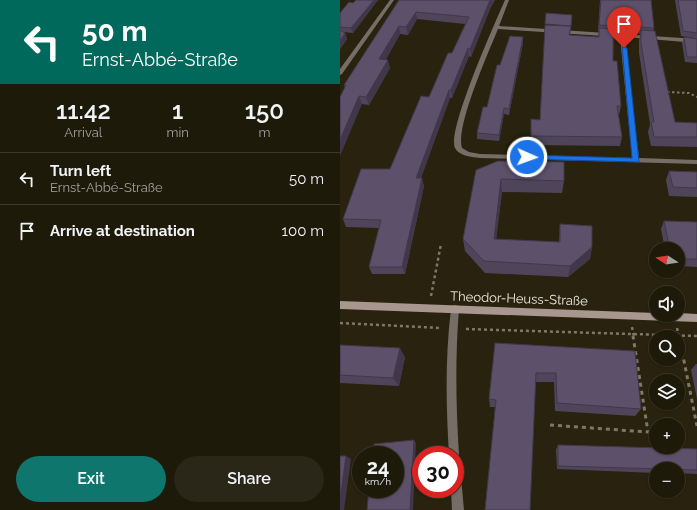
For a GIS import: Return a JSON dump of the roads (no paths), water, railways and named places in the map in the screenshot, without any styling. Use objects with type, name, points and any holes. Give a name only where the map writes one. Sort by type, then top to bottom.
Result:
[{"type":"main road","name":"Theodor-Heuss-Straße","points":[[340,305],[697,318]]},
{"type":"street","points":[[340,73],[392,0]]},
{"type":"street","points":[[507,0],[467,101],[459,127],[456,140],[458,147],[463,152],[480,156],[697,162]]},
{"type":"street","points":[[497,27],[697,41]]},
{"type":"street","points":[[622,36],[636,160]]},
{"type":"street","points":[[453,446],[450,397],[455,309]]},
{"type":"street","points":[[457,498],[458,510]]}]
